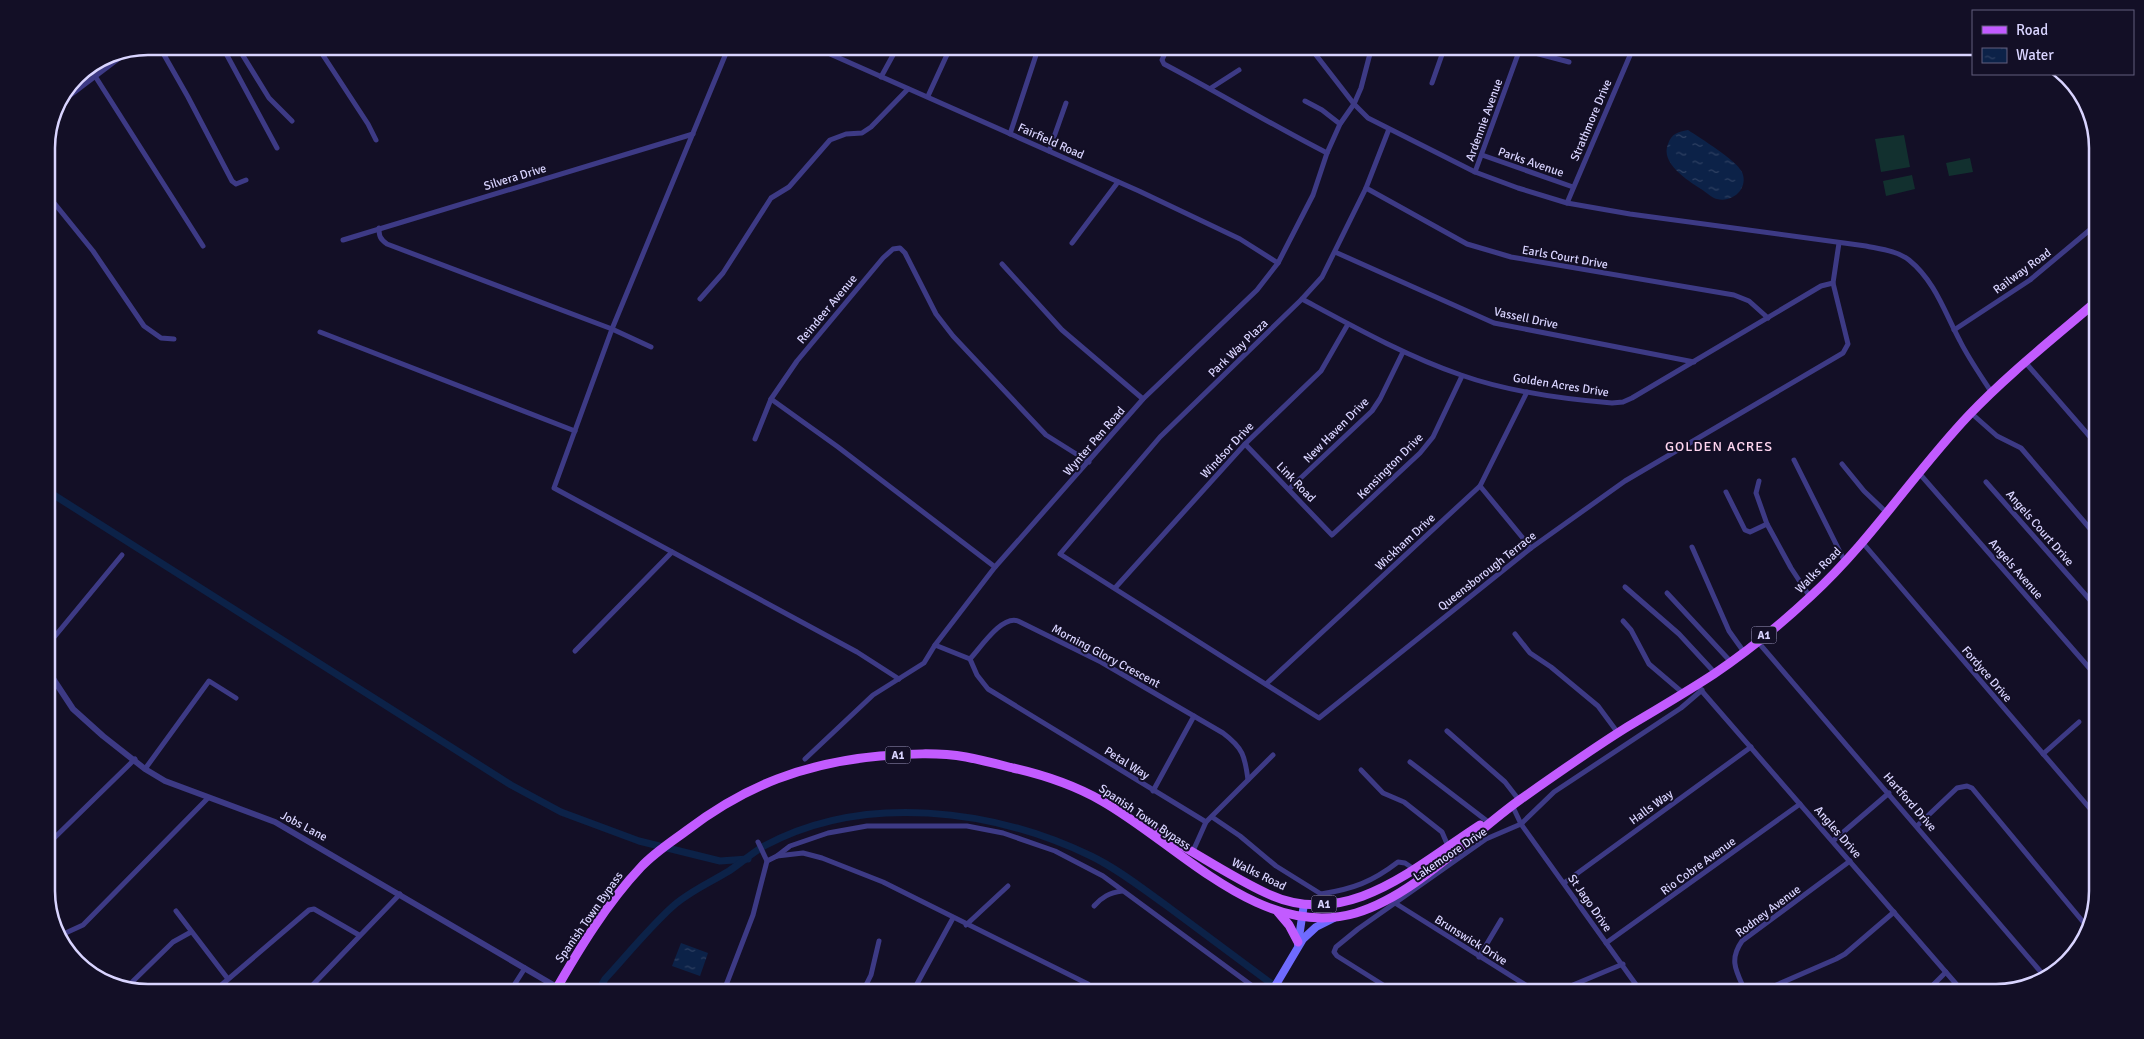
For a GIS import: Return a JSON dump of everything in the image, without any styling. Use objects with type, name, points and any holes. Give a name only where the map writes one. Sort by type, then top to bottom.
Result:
[{"type":"main road","name":"Walks Road","points":[[1130,819],[1193,851],[1227,873],[1267,894],[1283,900],[1304,904],[1327,904],[1346,902],[1381,890],[1516,803],[1618,733],[1683,693],[1699,687],[1744,652],[1810,597],[1845,562],[1971,413],[2025,362],[2089,308]]},
{"type":"main road","name":"Spanish Town Bypass","points":[[559,984],[617,895],[644,863],[710,812],[773,780],[803,769],[857,758],[928,754],[964,757],[1051,777],[1101,800],[1181,856],[1247,898],[1278,912],[1301,918]]},
{"type":"main road","name":"Walks Road","points":[[1301,918],[1315,920],[1334,918],[1383,903],[1436,867],[1516,803]]},
{"type":"main road","points":[[1276,984],[1297,945],[1304,904]]},
{"type":"main road","points":[[1278,912],[1289,925],[1297,945]]},
{"type":"main road","points":[[1297,945],[1316,927],[1334,918]]},
{"type":"street","points":[[164,55],[232,182],[236,184],[246,180]]},
{"type":"street","points":[[227,55],[278,148]]},
{"type":"street","points":[[243,55],[269,98],[292,121]]},
{"type":"street","points":[[323,55],[368,124],[376,140]]},
{"type":"street","points":[[725,55],[612,329],[554,488],[857,652],[899,679]]},
{"type":"street","name":"Fairfield Road","points":[[832,55],[1118,182],[1240,239],[1278,263]]},
{"type":"street","points":[[881,77],[893,55]]},
{"type":"street","points":[[928,96],[947,55]]},
{"type":"street","points":[[1010,134],[1036,55]]},
{"type":"street","points":[[1164,55],[1162,60],[1164,64],[1212,88],[1264,120],[1327,153]]},
{"type":"street","points":[[1316,55],[1354,104],[1368,118],[1475,172],[1518,188],[1567,203],[1630,214],[1866,246],[1888,250],[1908,259],[1929,283],[1941,302],[1954,330],[1992,393]]},
{"type":"street","name":"Wynter Pen Road","points":[[805,759],[873,695],[924,663],[995,567],[1143,399],[1257,290],[1278,263],[1313,194],[1327,153],[1340,124],[1354,104],[1369,55]]},
{"type":"street","points":[[1432,83],[1442,55]]},
{"type":"street","name":"Ardennie Avenue","points":[[1475,172],[1518,55]]},
{"type":"street","points":[[1545,55],[1569,62]]},
{"type":"street","name":"Strathmore Drive","points":[[1567,203],[1630,55]]},
{"type":"street","points":[[74,92],[115,61]]},
{"type":"street","points":[[1212,88],[1239,70]]},
{"type":"street","points":[[95,76],[204,246]]},
{"type":"street","points":[[700,298],[723,273],[771,198],[789,187],[830,140],[846,134],[862,133],[871,127],[908,89]]},
{"type":"street","points":[[1305,101],[1322,110],[1340,124]]},
{"type":"street","points":[[1049,151],[1066,103]]},
{"type":"street","name":"Park Way Plaza","points":[[1060,554],[1160,437],[1302,299],[1322,277],[1366,188],[1389,129]]},
{"type":"street","name":"Silvera Drive","points":[[343,240],[693,134]]},
{"type":"street","name":"Parks Avenue","points":[[1482,155],[1573,187]]},
{"type":"street","points":[[1072,243],[1118,182]]},
{"type":"street","name":"Earls Court Drive","points":[[1366,188],[1467,244],[1512,257],[1558,266],[1734,295],[1749,301],[1768,318]]},
{"type":"street","points":[[55,204],[93,251],[144,326],[161,338],[174,339]]},
{"type":"street","points":[[379,228],[379,235],[387,244],[612,329],[651,347]]},
{"type":"street","name":"Railway Road","points":[[1954,330],[2030,280],[2089,231]]},
{"type":"street","name":"Queensborough Terrace","points":[[1060,554],[1319,718],[1531,548],[1625,481],[1843,353],[1848,344],[1833,283],[1839,243]]},
{"type":"street","name":"Reindeer Avenue","points":[[771,399],[797,361],[883,258],[893,249],[900,248],[911,263],[936,314],[953,336],[1046,435],[1089,462]]},
{"type":"street","name":"Vassell Drive","points":[[1335,252],[1494,323],[1694,362]]},
{"type":"street","points":[[1002,264],[1062,330],[1143,399]]},
{"type":"street","name":"Golden Acres Drive","points":[[1302,299],[1404,352],[1462,376],[1527,392],[1612,403],[1623,402],[1821,286],[1833,283]]},
{"type":"street","name":"Windsor Drive","points":[[1115,588],[1244,444],[1321,371],[1348,324]]},
{"type":"street","points":[[320,332],[575,432]]},
{"type":"street","name":"New Haven Drive","points":[[1289,490],[1372,411],[1404,352]]},
{"type":"street","points":[[2025,362],[2089,436]]},
{"type":"street","name":"Kensington Drive","points":[[1332,535],[1420,453],[1433,436],[1462,376]]},
{"type":"street","name":"Wickham Drive","points":[[1266,684],[1480,486],[1527,392]]},
{"type":"street","points":[[756,439],[771,399],[838,447],[995,567]]},
{"type":"street","points":[[1971,413],[1997,436],[2021,448],[2089,527]]},
{"type":"street","name":"Link Road","points":[[1244,444],[1332,535]]},
{"type":"street","points":[[1794,460],[1845,562]]},
{"type":"street","points":[[1842,464],[1864,491],[1886,512]]},
{"type":"street","name":"Angels Avenue","points":[[1919,473],[2089,668]]},
{"type":"street","points":[[1759,481],[1756,493],[1767,524],[1791,568],[1810,597]]},
{"type":"street","name":"Angels Court Drive","points":[[1986,482],[2089,599]]},
{"type":"street","points":[[1480,486],[1531,548]]},
{"type":"street","points":[[1726,492],[1745,530],[1750,532],[1767,524]]},
{"type":"street","name":"Fordyce Drive","points":[[1861,542],[2089,808]]},
{"type":"street","points":[[1692,547],[1729,631],[1744,652]]},
{"type":"street","points":[[575,651],[672,552]]},
{"type":"street","points":[[55,636],[122,555]]},
{"type":"street","points":[[1625,587],[1679,634],[1716,673]]},
{"type":"street","points":[[1667,593],[1731,662]]},
{"type":"street","name":"Morning Glory Crescent","points":[[970,659],[1004,622],[1013,619],[1101,662],[1236,742],[1245,759],[1248,780]]},
{"type":"street","points":[[1623,621],[1632,630],[1649,664],[1683,693]]},
{"type":"street","points":[[1515,634],[1530,653],[1598,706],[1618,733]]},
{"type":"street","name":"Hartford Drive","points":[[1757,641],[2041,972]]},
{"type":"street","points":[[936,645],[970,659]]},
{"type":"street","name":"Petal Way","points":[[970,659],[977,675],[988,690],[1206,822]]},
{"type":"street","points":[[145,769],[208,681],[236,698]]},
{"type":"street","name":"Jobs Lane","points":[[55,682],[73,709],[145,769],[165,781],[275,822],[525,968],[547,984]]},
{"type":"street","name":"Angles Drive","points":[[1699,687],[1956,984]]},
{"type":"street","name":"Lakemoore Drive","points":[[1382,984],[1337,956],[1334,952],[1336,947],[1358,928],[1486,839],[1521,824],[1554,792],[1681,708],[1699,687]]},
{"type":"street","points":[[1154,791],[1194,716]]},
{"type":"street","points":[[2043,754],[2079,722]]},
{"type":"street","name":"St Jago Drive","points":[[1447,731],[1505,782],[1516,803],[1521,824],[1636,984]]},
{"type":"street","name":"Halls Way","points":[[1564,883],[1751,747]]},
{"type":"street","points":[[1193,851],[1206,822],[1273,755]]},
{"type":"street","points":[[55,837],[134,759]]},
{"type":"street","points":[[1410,762],[1487,821]]},
{"type":"street","points":[[1361,770],[1383,793],[1404,802],[1442,832],[1448,846]]},
{"type":"street","points":[[1917,826],[1957,788],[1967,786],[1972,788],[2084,922]]},
{"type":"street","points":[[1833,841],[1889,793]]},
{"type":"street","points":[[66,933],[84,925],[208,798]]},
{"type":"street","name":"Rio Cobre Avenue","points":[[1606,944],[1800,804]]},
{"type":"street","points":[[1212,817],[1240,836],[1276,866],[1321,894],[1327,904]]},
{"type":"street","points":[[776,856],[790,846],[828,833],[867,826],[968,826],[1004,833],[1055,851],[1104,876],[1250,984]]},
{"type":"street","points":[[726,984],[753,915],[766,859],[758,842]]},
{"type":"street","points":[[766,859],[802,853],[822,858],[882,882],[1088,984]]},
{"type":"street","name":"Rodney Avenue","points":[[1742,984],[1733,959],[1736,949],[1742,940],[1850,861]]},
{"type":"street","points":[[1321,894],[1358,886],[1380,876],[1398,862],[1405,863],[1414,869]]},
{"type":"street","points":[[966,925],[1008,886]]},
{"type":"street","points":[[1094,906],[1102,897],[1111,892],[1122,891]]},
{"type":"street","points":[[314,984],[400,894]]},
{"type":"street","name":"Brunswick Drive","points":[[1395,903],[1524,984]]},
{"type":"street","points":[[222,984],[309,910],[314,909],[360,935]]},
{"type":"street","points":[[176,911],[190,932],[228,979]]},
{"type":"street","points":[[1778,984],[1841,956],[1894,912]]},
{"type":"street","points":[[917,984],[953,918]]},
{"type":"street","points":[[1479,957],[1501,920]]},
{"type":"street","points":[[132,982],[173,942],[190,932]]},
{"type":"street","points":[[866,984],[871,975],[879,941]]},
{"type":"street","name":"Brunswick Drive","points":[[1575,984],[1623,964]]},
{"type":"street","points":[[515,984],[525,968]]},
{"type":"street","points":[[1934,984],[1946,972]]},
{"type":"green space","points":[[1904,135],[1910,167],[1881,172],[1875,139]]},
{"type":"green space","points":[[1970,158],[1973,172],[1949,176],[1946,163]]},
{"type":"green space","points":[[1912,175],[1915,189],[1886,196],[1883,181]]},
{"type":"water","points":[[1688,130],[1725,156],[1742,172],[1743,184],[1734,196],[1723,200],[1713,197],[1682,176],[1671,164],[1667,151],[1671,137],[1681,131]]},
{"type":"water","points":[[681,943],[708,953],[700,976],[672,966]]},
{"type":"waterway","points":[[55,496],[511,785],[561,812],[639,841],[720,861],[748,859]]},
{"type":"waterway","points":[[602,984],[646,933],[672,907],[764,846],[803,829],[844,818],[886,813],[928,813],[971,818],[1013,827],[1053,840],[1091,856],[1140,886],[1272,984]]},
{"type":"district","name":"GOLDEN ACRES","points":[[1719,446]]}]
